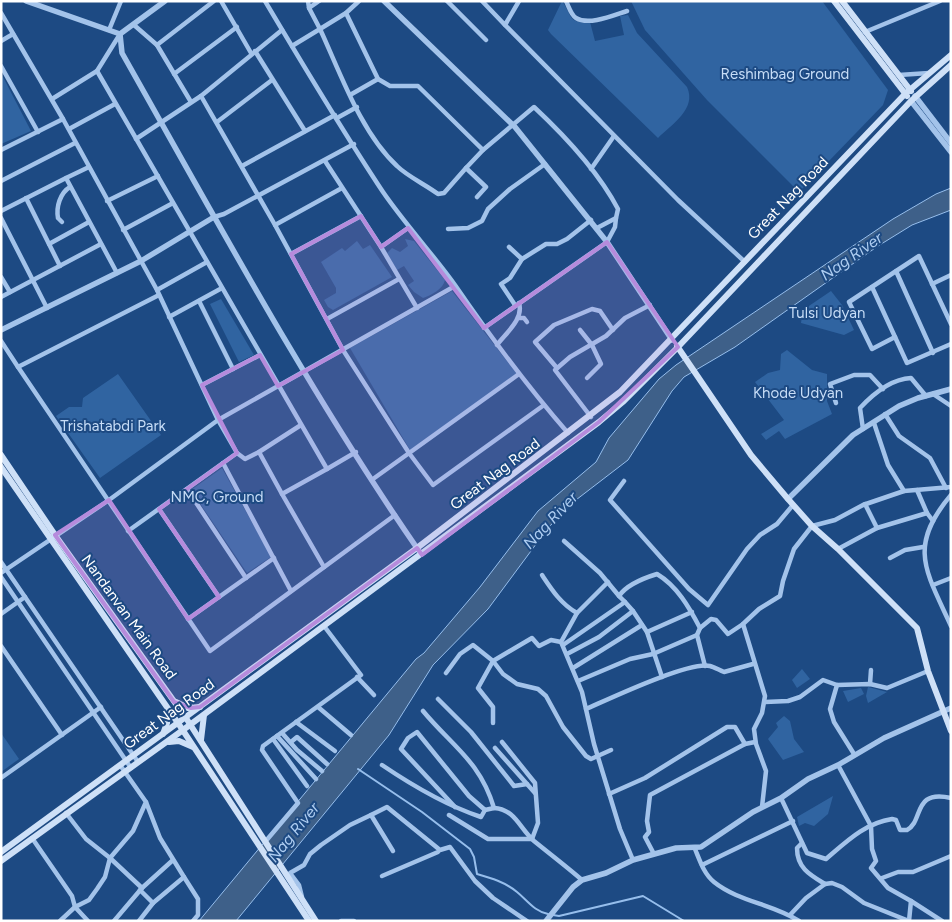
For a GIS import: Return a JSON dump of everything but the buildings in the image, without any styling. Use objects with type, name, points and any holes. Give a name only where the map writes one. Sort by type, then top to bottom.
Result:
[{"type":"main road","points":[[834,1],[899,76],[908,92]]},
{"type":"main road","points":[[842,1],[863,34],[913,98]]},
{"type":"main road","name":"Great Nag Road","points":[[1,861],[324,626],[420,552],[568,433],[591,417],[620,392],[672,340],[908,92],[951,55]]},
{"type":"main road","name":"Great Nag Road","points":[[1,852],[200,707],[420,552],[599,422],[680,350],[913,98],[951,65]]},
{"type":"main road","points":[[672,340],[751,455],[790,502],[812,526],[838,549],[917,628],[928,671],[948,710],[951,732]]},
{"type":"main road","name":"Nandanvan Main Road","points":[[1,455],[52,537],[186,718],[280,873],[302,899],[316,921]]},
{"type":"main road","points":[[1,467],[52,537],[167,708],[261,842]]},
{"type":"main road","points":[[174,702],[188,708],[200,707]]},
{"type":"main road","points":[[162,735],[167,724],[167,708]]},
{"type":"main road","points":[[201,742],[204,715]]},
{"type":"main road","points":[[166,742],[179,741],[194,747]]},
{"type":"main road","points":[[280,873],[309,921]]},
{"type":"street","points":[[26,1],[120,34]]},
{"type":"street","points":[[109,30],[121,1]]},
{"type":"street","points":[[52,99],[97,71],[120,34],[165,1]]},
{"type":"street","points":[[156,45],[214,1]]},
{"type":"street","points":[[221,1],[304,131]]},
{"type":"street","points":[[265,1],[408,228],[455,286],[519,374],[568,433]]},
{"type":"street","points":[[308,1],[309,8],[350,95],[384,154],[398,168],[438,194],[444,193],[483,150],[534,107],[554,125],[591,169],[618,209],[615,227],[608,242],[484,328]]},
{"type":"street","points":[[309,8],[319,1]]},
{"type":"street","points":[[292,46],[346,13],[359,1]]},
{"type":"street","points":[[384,1],[512,125],[608,242],[672,340]]},
{"type":"street","points":[[448,1],[486,40]]},
{"type":"street","points":[[482,1],[678,200],[745,262]]},
{"type":"street","points":[[505,25],[518,1]]},
{"type":"street","points":[[566,1],[574,16],[582,20],[590,20],[627,11]]},
{"type":"street","points":[[863,34],[940,1]]},
{"type":"street","points":[[1,13],[69,129],[157,290],[218,420],[237,453],[245,459],[302,425]]},
{"type":"street","points":[[346,13],[378,79],[390,86],[418,86],[483,150]]},
{"type":"street","points":[[134,25],[156,45],[191,102]]},
{"type":"street","points":[[174,74],[237,27]]},
{"type":"street","points":[[136,139],[160,121],[201,96],[282,30]]},
{"type":"street","points":[[1,41],[13,34]]},
{"type":"street","points":[[120,34],[122,53],[214,217],[305,371],[420,552]]},
{"type":"street","points":[[2,70],[38,132]]},
{"type":"street","points":[[97,71],[327,469]]},
{"type":"street","points":[[899,76],[929,73]]},
{"type":"street","points":[[350,95],[378,79]]},
{"type":"street","points":[[217,122],[272,80]]},
{"type":"street","points":[[201,96],[275,225],[343,350],[409,453],[433,485],[544,405]]},
{"type":"street","points":[[913,98],[951,143]]},
{"type":"street","points":[[913,98],[951,152]]},
{"type":"street","points":[[69,129],[116,104]]},
{"type":"street","points":[[242,166],[304,131],[357,107]]},
{"type":"street","points":[[1,150],[63,119]]},
{"type":"street","points":[[591,169],[614,136]]},
{"type":"street","points":[[1,182],[75,143]]},
{"type":"street","points":[[1,330],[141,261],[214,217],[258,196],[354,144]]},
{"type":"street","points":[[325,161],[381,247],[417,308]]},
{"type":"street","points":[[448,229],[468,228],[482,221],[488,209],[545,164]]},
{"type":"street","points":[[1,211],[89,167]]},
{"type":"street","points":[[466,168],[486,187],[477,198]]},
{"type":"street","points":[[107,201],[158,176]]},
{"type":"street","points":[[66,178],[117,272]]},
{"type":"street","points":[[62,222],[58,218],[58,207],[64,192],[70,187]]},
{"type":"street","points":[[275,225],[342,188]]},
{"type":"street","points":[[26,198],[60,266]]},
{"type":"street","points":[[123,230],[173,203]]},
{"type":"street","points":[[291,254],[361,216]]},
{"type":"street","points":[[1,218],[47,308]]},
{"type":"street","points":[[597,228],[616,218]]},
{"type":"street","points":[[497,345],[519,318],[521,308],[501,284],[510,278],[522,260],[546,244],[558,244],[567,239],[591,220]]},
{"type":"street","points":[[49,244],[89,222]]},
{"type":"street","points":[[381,247],[408,228]]},
{"type":"street","points":[[1,296],[101,244]]},
{"type":"street","points":[[509,247],[522,260]]},
{"type":"street","points":[[895,338],[872,349],[849,302],[919,256],[951,324]]},
{"type":"street","points":[[157,290],[207,262]]},
{"type":"street","points":[[896,271],[933,353]]},
{"type":"street","points":[[932,284],[951,274]]},
{"type":"street","points":[[1,277],[10,292]]},
{"type":"street","points":[[327,319],[399,279]]},
{"type":"street","points":[[1,573],[109,500],[218,420],[455,286]]},
{"type":"street","points":[[872,286],[907,363],[951,344]]},
{"type":"street","points":[[169,318],[222,288]]},
{"type":"street","points":[[18,368],[159,295]]},
{"type":"street","points":[[199,301],[233,369]]},
{"type":"street","points":[[557,368],[613,330],[626,318],[650,305]]},
{"type":"street","points":[[591,417],[555,370],[557,368],[535,342],[544,332],[592,309],[600,311],[613,330]]},
{"type":"street","points":[[519,318],[524,318],[527,322]]},
{"type":"street","points":[[580,330],[592,345],[601,364],[587,378]]},
{"type":"street","points":[[1,342],[210,651],[395,514]]},
{"type":"street","points":[[202,385],[260,355]]},
{"type":"street","points":[[373,479],[519,374]]},
{"type":"street","points":[[836,403],[830,384],[854,376],[870,375],[882,389]]},
{"type":"street","points":[[864,429],[860,408],[882,389],[902,378],[911,378],[926,396]]},
{"type":"street","points":[[624,481],[610,500],[689,589],[708,605],[747,549],[760,535],[778,524],[790,502],[821,465],[853,435],[899,406],[951,389]]},
{"type":"street","points":[[933,394],[951,406]]},
{"type":"street","points":[[705,666],[697,635],[700,628],[711,619],[716,620],[728,634],[759,609],[780,596],[794,549],[812,526],[836,520],[865,504],[904,491],[948,487],[930,458],[899,436],[885,414]]},
{"type":"street","points":[[874,423],[888,465],[904,491]]},
{"type":"street","points":[[259,452],[324,567]]},
{"type":"street","points":[[282,494],[356,452]]},
{"type":"street","points":[[128,531],[237,453]]},
{"type":"street","points":[[223,463],[291,591]]},
{"type":"street","points":[[187,489],[246,578]]},
{"type":"street","points":[[917,490],[927,513],[933,521]]},
{"type":"street","points":[[951,495],[933,521],[923,547],[924,559],[933,585],[951,626]]},
{"type":"street","points":[[865,504],[878,528]]},
{"type":"street","points":[[159,509],[220,597]]},
{"type":"street","points":[[838,549],[878,528],[927,513]]},
{"type":"street","points":[[564,541],[608,582],[633,611],[647,632],[662,677]]},
{"type":"street","points":[[890,558],[905,550],[923,547]]},
{"type":"street","points":[[188,619],[274,558]]},
{"type":"street","points":[[1,562],[138,762]]},
{"type":"street","points":[[619,596],[623,590],[646,577],[657,574],[664,578],[686,602],[700,628]]},
{"type":"street","points":[[542,575],[556,596],[567,607],[577,613]]},
{"type":"street","points":[[1,577],[93,713],[146,802],[160,838],[198,899],[198,914],[193,921]]},
{"type":"street","points":[[933,585],[951,578]]},
{"type":"street","points":[[562,644],[577,613],[608,582]]},
{"type":"street","points":[[1,614],[25,597]]},
{"type":"street","points":[[562,644],[625,602]]},
{"type":"street","points":[[567,654],[599,637],[633,611]]},
{"type":"street","points":[[647,632],[692,612]]},
{"type":"street","points":[[742,624],[765,702],[754,729],[755,742],[766,771],[762,807]]},
{"type":"street","points":[[573,668],[642,625]]},
{"type":"street","points":[[261,842],[298,803],[262,750],[263,746],[361,674],[324,626]]},
{"type":"street","points":[[578,682],[630,659],[653,654],[697,635]]},
{"type":"street","points":[[493,723],[493,707],[478,688],[493,661],[532,638],[539,646],[551,640],[562,644],[578,682],[609,794],[633,860]]},
{"type":"street","points":[[446,673],[460,654],[473,645],[517,684],[538,689],[546,696],[573,742],[586,756],[591,759],[611,750]]},
{"type":"street","points":[[1,646],[62,735]]},
{"type":"street","points":[[586,709],[662,677],[705,666],[724,672],[754,664]]},
{"type":"street","points":[[870,684],[871,670]]},
{"type":"street","points":[[765,702],[788,701],[800,697],[823,680],[837,685],[870,684],[891,688],[928,671]]},
{"type":"street","points":[[357,678],[374,695]]},
{"type":"street","points":[[837,685],[830,709],[834,722],[854,754]]},
{"type":"street","points":[[438,699],[471,732],[514,786],[527,784]]},
{"type":"street","points":[[1,778],[101,707]]},
{"type":"street","points":[[318,707],[351,735]]},
{"type":"street","points":[[546,921],[582,880],[606,873],[633,860],[676,848],[701,848],[762,807],[838,765],[854,754],[948,710]]},
{"type":"street","points":[[423,711],[479,772],[494,808]]},
{"type":"street","points":[[296,722],[335,751]]},
{"type":"street","points":[[609,794],[645,778],[727,727],[735,727],[745,744]]},
{"type":"street","points":[[455,807],[401,749],[408,738],[416,732],[469,796],[485,810]]},
{"type":"street","points":[[282,733],[322,771]]},
{"type":"street","points":[[291,742],[296,737],[327,764]]},
{"type":"street","points":[[275,738],[316,779]]},
{"type":"street","points":[[275,738],[307,786]]},
{"type":"street","points":[[502,742],[535,783],[538,823],[532,839]]},
{"type":"street","points":[[654,854],[644,837],[649,832],[647,822],[650,794],[745,744],[755,742]]},
{"type":"street","points":[[495,748],[535,793]]},
{"type":"street","points":[[382,765],[411,784],[455,807],[481,817],[485,810],[494,808],[507,811],[516,818],[532,839],[582,880]]},
{"type":"street","points":[[838,765],[870,826],[872,849],[876,861],[871,868],[882,878],[888,888],[942,921]]},
{"type":"street","points":[[780,798],[793,821],[807,853],[826,859],[856,834],[870,826],[892,819],[896,820],[903,831],[907,830],[913,827],[919,808],[928,800],[937,796],[951,798]]},
{"type":"street","points":[[60,921],[75,907],[88,900],[97,889],[105,877],[110,858],[133,831],[146,802]]},
{"type":"street","points":[[302,899],[299,885],[290,873],[304,865],[310,854],[321,845],[350,825],[387,806],[440,850],[450,847],[475,881],[493,898],[527,921]]},
{"type":"street","points":[[66,813],[86,839],[110,858],[153,903]]},
{"type":"street","points":[[371,815],[394,851]]},
{"type":"street","points":[[449,815],[488,839],[506,841],[532,839]]},
{"type":"street","points":[[702,865],[793,821]]},
{"type":"street","points":[[32,838],[72,896],[75,907],[88,921]]},
{"type":"street","points":[[802,843],[797,848],[800,864],[810,875],[825,884],[842,887],[864,903],[909,921],[911,901]]},
{"type":"street","points":[[695,849],[702,865],[714,882],[732,893],[790,915],[799,921]]},
{"type":"street","points":[[382,876],[438,852]]},
{"type":"street","points":[[882,878],[898,872],[913,872],[951,856]]},
{"type":"street","points":[[114,921],[141,889],[173,860]]},
{"type":"street","points":[[139,921],[153,903],[184,877]]},
{"type":"street","points":[[790,915],[806,898],[825,884]]},
{"type":"street","points":[[341,921],[354,921]]},
{"type":"highlighted area","points":[[361,216],[381,247],[408,228],[484,328],[607,242],[678,347],[599,422],[422,555],[417,548],[200,707],[191,708],[174,702],[55,535],[109,500],[188,619],[219,597],[159,509],[237,453],[202,385],[260,355],[278,386],[343,350],[291,254]]},
{"type":"green space","points":[[562,1],[574,20],[590,22],[595,41],[624,35],[620,16],[628,15],[637,33],[687,87],[689,102],[686,109],[682,116],[658,138],[548,30]]},
{"type":"green space","name":"Reshimbag Ground","points":[[631,1],[822,1],[888,90],[883,105],[799,192],[707,100],[645,30]]},
{"type":"green space","points":[[1,76],[31,131],[1,144]]},
{"type":"green space","points":[[405,239],[414,241],[445,280],[437,291],[423,298],[408,285],[414,281],[404,266],[397,270],[387,253],[392,248],[400,252],[408,246]]},
{"type":"green space","points":[[357,241],[363,249],[370,245],[392,277],[333,310],[328,307],[324,300],[336,293],[336,288],[321,262],[342,248],[345,251]]},
{"type":"green space","points":[[452,291],[517,374],[410,450],[350,348]]},
{"type":"green space","name":"Tulsi Udyan","points":[[831,291],[842,305],[854,330],[844,335],[801,323],[803,310]]},
{"type":"green space","points":[[221,299],[254,355],[239,362],[210,304]]},
{"type":"green space","name":"Khode Udyan","points":[[787,350],[812,370],[827,374],[827,401],[832,414],[785,439],[779,431],[766,440],[761,434],[784,420],[755,382],[768,373],[780,370],[781,354]]},
{"type":"green space","name":"Trishatabdi Park","points":[[118,374],[161,435],[100,478],[56,416],[69,407],[82,407],[83,398]]},
{"type":"green space","name":"NMC, Ground","points":[[222,468],[271,557],[247,573],[191,490]]},
{"type":"green space","points":[[802,669],[810,679],[797,688],[792,680]]},
{"type":"green space","points":[[868,687],[887,692],[868,703],[866,696]]},
{"type":"green space","points":[[861,688],[864,694],[848,702],[843,691]]},
{"type":"green space","points":[[784,716],[790,721],[794,739],[804,752],[783,760],[768,739],[778,727],[776,723]]},
{"type":"green space","points":[[1,733],[19,759],[1,772]]},
{"type":"green space","points":[[833,796],[828,814],[814,826],[805,823],[799,826],[797,817]]},
{"type":"water","name":"Nag River","points":[[951,188],[951,210],[912,225],[878,246],[735,347],[684,377],[672,391],[628,460],[572,503],[548,528],[488,609],[433,665],[389,735],[236,921],[199,921],[416,659],[424,653],[480,587],[538,511],[596,462],[609,438],[659,379],[676,365],[893,219],[936,194]]},
{"type":"waterway","points":[[358,769],[422,812],[470,849],[474,857],[477,874],[508,886],[535,908],[548,914]]},
{"type":"waterway","points":[[553,915],[559,916],[643,896],[684,921]]}]
